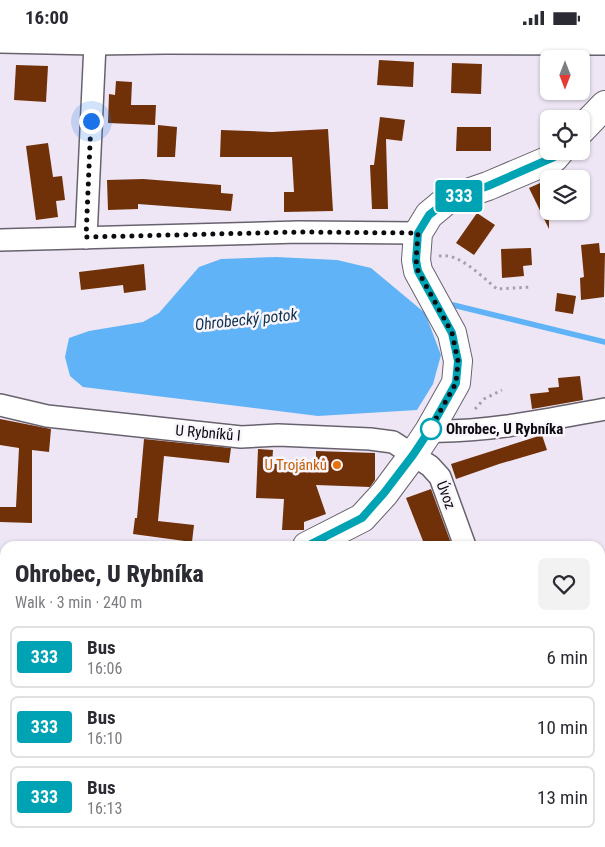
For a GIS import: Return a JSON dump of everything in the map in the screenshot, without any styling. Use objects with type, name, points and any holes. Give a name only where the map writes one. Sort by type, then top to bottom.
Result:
[{"type":"street","points":[[0,42],[95,44],[605,44]]},
{"type":"street","points":[[86,237],[95,44]]},
{"type":"street","points":[[590,121],[605,105]]},
{"type":"street","points":[[317,541],[362,518],[413,455],[456,383],[458,361],[452,333],[418,271],[416,260],[418,233],[429,215],[447,201],[488,186],[548,160]]},
{"type":"street","points":[[0,240],[300,232],[418,233]]},
{"type":"street","name":"U Rybníků I","points":[[0,405],[47,416],[241,437],[278,435],[370,439],[393,442],[413,455]]},
{"type":"street","points":[[429,431],[463,431],[605,409]]},
{"type":"street","name":"Úvoz","points":[[413,455],[430,466],[440,477],[463,541]]},
{"type":"path","points":[[416,260],[444,255],[458,258],[497,289],[531,287]]},
{"type":"water","points":[[276,257],[337,260],[371,268],[425,313],[441,355],[433,384],[417,410],[318,416],[83,387],[70,376],[65,357],[69,338],[89,331],[143,322],[159,313],[199,267],[221,259]]},
{"type":"building","points":[[379,60],[414,62],[413,87],[377,85]]},
{"type":"building","points":[[452,63],[482,64],[481,94],[451,93]]},
{"type":"building","points":[[16,65],[48,66],[46,102],[14,100]]},
{"type":"building","points":[[116,81],[132,82],[131,105],[156,105],[155,125],[108,123],[109,94],[115,95]]},
{"type":"building","points":[[380,117],[405,120],[402,141],[386,139],[388,209],[372,209],[370,165],[374,165]]},
{"type":"building","points":[[158,125],[177,127],[175,157],[157,157]]},
{"type":"building","points":[[457,127],[491,127],[491,151],[456,151]]},
{"type":"building","points":[[328,129],[333,211],[284,212],[284,192],[294,192],[292,157],[220,157],[221,130],[272,132]]},
{"type":"building","points":[[48,143],[53,177],[62,176],[65,200],[56,201],[58,217],[36,220],[26,146]]},
{"type":"building","points":[[143,179],[221,185],[221,193],[233,194],[231,211],[138,204],[138,209],[108,210],[107,180]]},
{"type":"building","points":[[540,183],[540,211],[529,188]]},
{"type":"building","points":[[477,213],[495,225],[474,255],[456,243]]},
{"type":"building","points":[[545,220],[549,220],[549,229]]},
{"type":"building","points":[[599,243],[600,253],[605,253],[604,297],[581,300],[580,278],[584,277],[581,245]]},
{"type":"building","points":[[531,248],[532,265],[523,266],[524,276],[502,278],[501,249]]},
{"type":"building","points":[[144,264],[146,290],[124,293],[123,285],[81,290],[79,272]]},
{"type":"building","points":[[557,293],[576,296],[573,314],[555,311]]},
{"type":"building","points":[[580,376],[583,400],[532,409],[530,394],[549,392],[548,388],[559,387],[558,378]]},
{"type":"building","points":[[0,419],[51,429],[49,452],[32,450],[32,523],[0,522],[0,507],[16,507],[19,448],[0,445]]},
{"type":"building","points":[[542,435],[547,450],[456,479],[451,464]]},
{"type":"building","points":[[144,439],[231,448],[229,463],[164,456],[158,521],[194,525],[192,541],[133,534],[135,518],[137,518]]},
{"type":"building","points":[[258,449],[273,450],[272,464],[316,464],[316,451],[375,453],[375,480],[370,487],[316,485],[326,514],[304,522],[304,530],[282,530],[284,499],[256,498]]},
{"type":"building","points":[[431,489],[450,541],[423,541],[406,498]]},
{"type":"waterway","name":"Ohrobecký potok","points":[[453,305],[605,342]]},
{"type":"bus line","name":"333","points":[[315,541],[362,518],[413,455],[456,383],[458,361],[452,333],[418,271],[416,260],[418,233],[429,215],[447,201],[488,186],[547,160]]},
{"type":"place","name":"Ohrobec, U Rybníka","points":[[431,429]]},
{"type":"place","name":"U Trojánků","points":[[337,465]]},
{"type":"route","points":[[91,121],[86,237],[300,232],[418,233],[416,260],[418,271],[452,333],[458,361],[456,383],[429,431],[431,429]]}]
